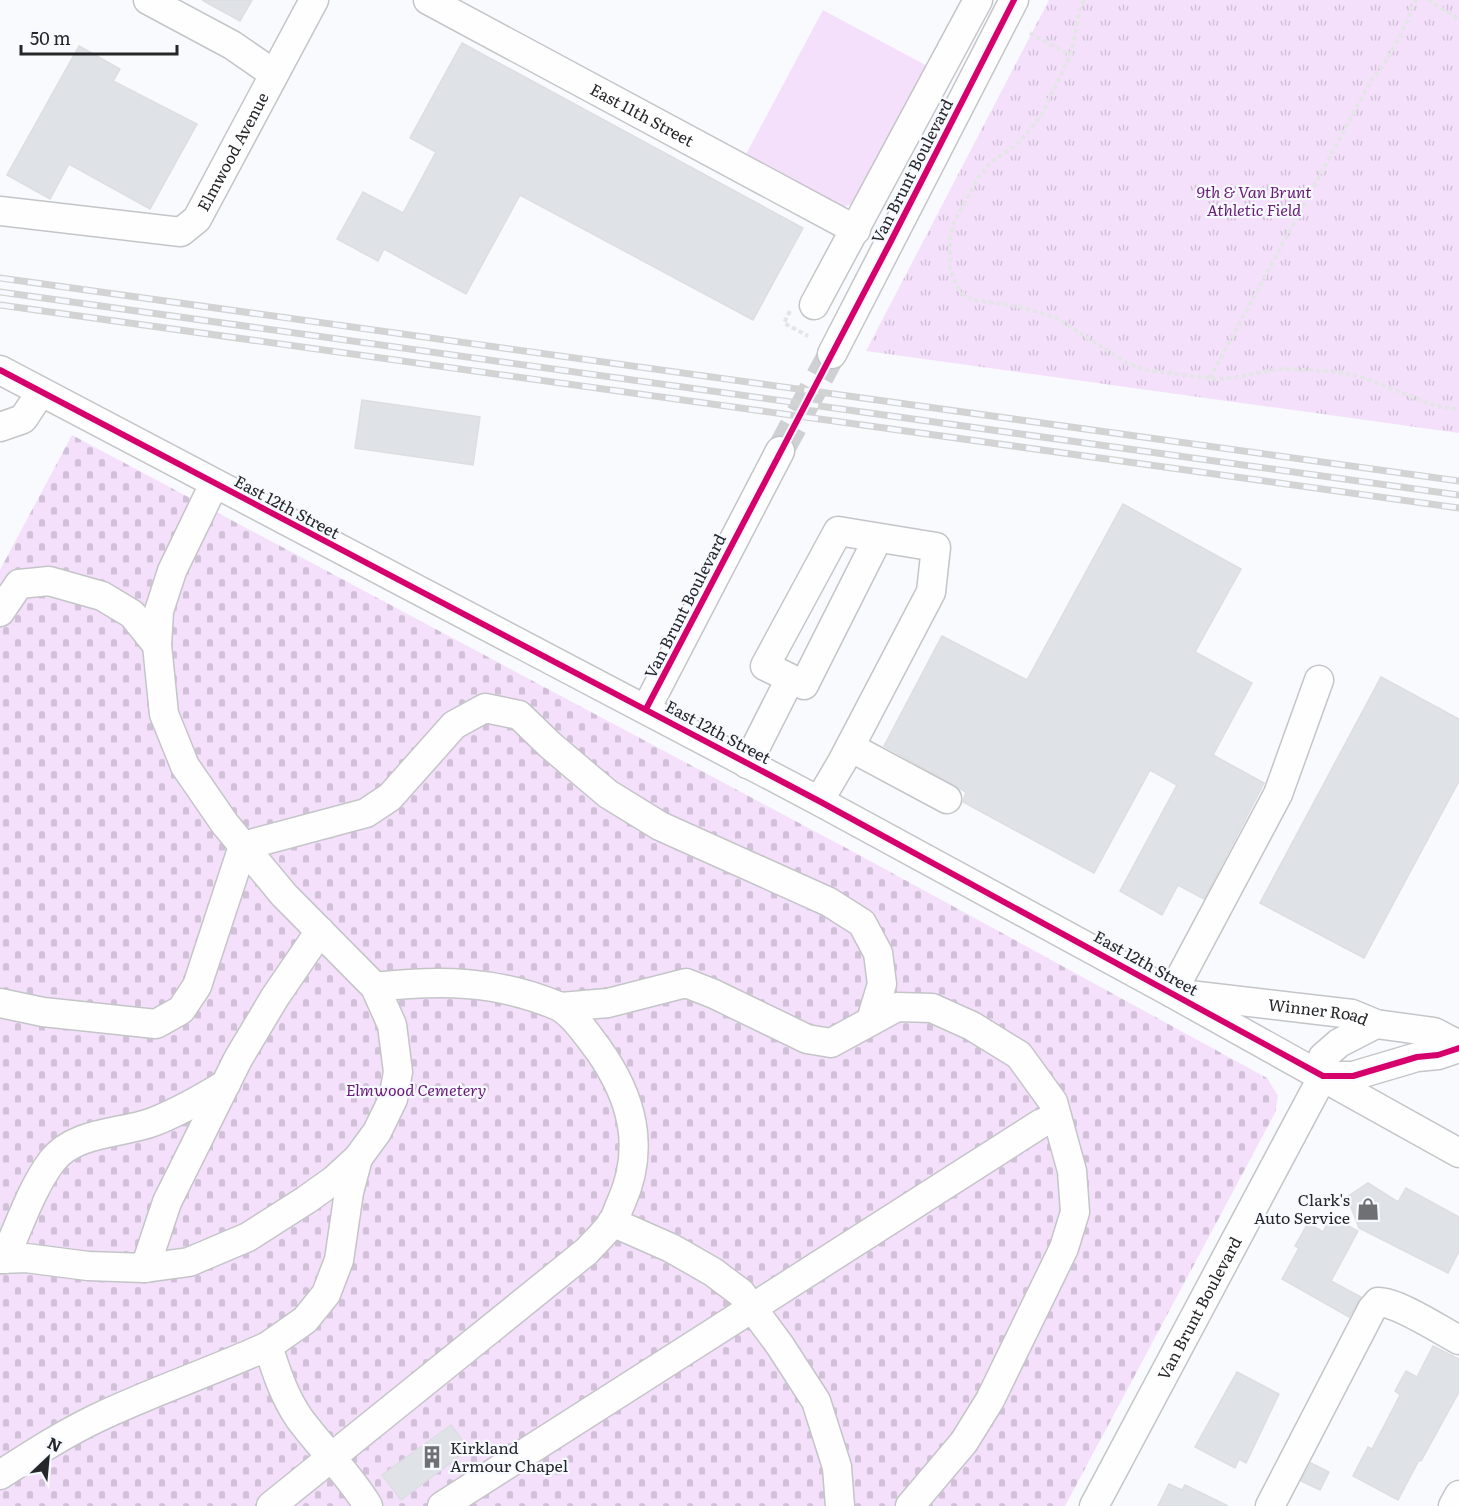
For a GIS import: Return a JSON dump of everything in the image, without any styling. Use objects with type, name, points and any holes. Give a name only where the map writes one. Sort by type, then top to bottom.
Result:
[{"type":"street","points":[[148,0],[232,45],[274,74]]},
{"type":"street","name":"Elmwood Avenue","points":[[0,211],[181,232],[197,219],[314,0]]},
{"type":"street","name":"East 11th Street","points":[[428,0],[856,230]]},
{"type":"street","points":[[803,307],[856,230],[978,0]]},
{"type":"street","name":"Van Brunt Boulevard","points":[[832,354],[1014,0]]},
{"type":"street","name":"East 12th Street","points":[[0,370],[819,801],[1323,1076],[1459,1153]]},
{"type":"street","points":[[0,427],[23,420],[41,392]]},
{"type":"street","name":"Van Brunt Boulevard","points":[[646,710],[780,451]]},
{"type":"street","points":[[214,484],[172,571],[159,611],[157,645],[164,714],[185,766],[225,824],[284,895],[375,987],[392,1025],[398,1072],[393,1100],[377,1132],[358,1158],[334,1180],[248,1237],[189,1262],[146,1268],[88,1266],[26,1258],[2,1259],[53,1159],[75,1142],[152,1122],[195,1103],[226,1084]]},
{"type":"street","points":[[819,801],[850,747],[931,592],[936,547],[838,531],[765,666],[804,686],[878,538]]},
{"type":"street","points":[[0,612],[19,584],[49,581],[102,596],[132,615],[157,645]]},
{"type":"street","points":[[747,764],[790,679]]},
{"type":"street","points":[[1172,993],[1278,794],[1319,680]]},
{"type":"street","points":[[243,846],[366,813],[390,797],[454,725],[485,708],[519,715],[550,745],[608,794],[660,826],[829,902],[862,923],[878,953],[882,984],[871,1020]]},
{"type":"street","points":[[850,747],[947,799]]},
{"type":"street","points":[[0,1003],[43,1012],[156,1024],[181,1011],[197,986],[243,846]]},
{"type":"street","points":[[146,1268],[167,1202],[238,1059],[275,997],[320,931]]},
{"type":"street","points":[[375,987],[417,983],[468,983],[518,993],[561,1007],[608,1003],[686,983],[807,1039],[831,1043],[897,1007],[932,1008],[972,1026],[1019,1055],[1053,1102],[1072,1172],[1075,1212],[1064,1248],[990,1400],[964,1442],[909,1506]]},
{"type":"street","name":"Winner Road","points":[[1172,993],[1352,1014],[1376,1024],[1434,1032],[1459,1046]]},
{"type":"street","points":[[271,1506],[587,1251],[612,1222],[627,1189],[635,1150],[630,1112],[609,1064],[584,1030],[561,1007]]},
{"type":"street","name":"Van Brunt Boulevard","points":[[1094,1506],[1323,1076],[1323,1057],[1339,1043],[1376,1024]]},
{"type":"street","points":[[1323,1076],[1353,1076],[1417,1057],[1438,1055],[1459,1046]]},
{"type":"street","points":[[442,1506],[1040,1124],[1057,1117]]},
{"type":"street","points":[[0,1475],[93,1420],[161,1389],[268,1346],[305,1320],[326,1294],[339,1260],[349,1192],[358,1158]]},
{"type":"street","points":[[612,1222],[671,1248],[713,1272],[741,1293],[779,1344],[816,1401],[837,1467],[840,1506]]},
{"type":"street","points":[[1270,1506],[1372,1309],[1378,1302],[1386,1302],[1397,1307],[1459,1340]]},
{"type":"street","points":[[268,1346],[279,1380],[299,1418],[332,1457],[368,1506]]},
{"type":"street","points":[[1453,1506],[1459,1495]]},
{"type":"path","points":[[1084,0],[1080,9],[1071,56],[1042,114],[1015,146],[991,162],[979,177],[955,220],[949,255],[950,269],[956,285],[964,295],[974,300],[1016,306],[1055,317],[1127,363],[1146,370],[1210,378],[1233,378],[1277,369],[1330,371],[1359,376],[1436,406],[1459,409]]},
{"type":"path","points":[[1210,378],[1372,79],[1401,33],[1416,0]]},
{"type":"path","points":[[1428,0],[1459,19]]},
{"type":"path","points":[[1030,33],[1071,56]]},
{"type":"path","points":[[803,307],[784,323],[808,336]]},
{"type":"green space","name":"9th & Van Brunt Athletic Field","points":[[1049,0],[1459,0],[1459,433],[866,351]]},
{"type":"green space","points":[[823,10],[929,67],[855,203],[843,207],[745,156]]},
{"type":"green space","name":"Elmwood Cemetery","points":[[72,435],[861,856],[1267,1078],[1278,1096],[1275,1113],[1065,1506],[0,1506],[0,570]]},
{"type":"building","points":[[202,0],[252,0],[240,21]]},
{"type":"building","points":[[462,43],[803,228],[753,320],[520,195],[466,294],[384,249],[378,261],[337,239],[363,192],[403,213],[436,152],[410,138]]},
{"type":"building","points":[[79,46],[120,69],[113,81],[197,124],[150,209],[69,164],[50,199],[7,175]]},
{"type":"building","points":[[362,400],[480,417],[473,465],[355,448]]},
{"type":"building","points":[[1123,504],[1241,569],[1195,652],[1252,683],[1213,755],[1264,783],[1204,899],[1178,885],[1162,915],[1120,891],[1177,785],[1150,770],[1094,873],[963,802],[966,792],[884,746],[942,636],[1027,680]]},
{"type":"building","points":[[1381,677],[1459,719],[1459,781],[1364,958],[1260,903]]},
{"type":"building","points":[[1368,1183],[1398,1202],[1406,1188],[1459,1217],[1459,1251],[1448,1273],[1359,1228],[1347,1197]]},
{"type":"building","points":[[1331,1217],[1358,1231],[1331,1281],[1361,1297],[1349,1317],[1282,1279],[1299,1248],[1295,1246],[1308,1223],[1323,1232]]},
{"type":"building","points":[[1433,1346],[1459,1359],[1459,1392],[1398,1500],[1353,1476],[1368,1447],[1372,1449],[1400,1395],[1395,1391],[1406,1371],[1417,1377]]},
{"type":"building","points":[[1237,1372],[1279,1394],[1246,1463],[1239,1459],[1235,1468],[1195,1447]]},
{"type":"building","name":"Kirkland Armour Chapel","points":[[451,1425],[469,1449],[401,1500],[382,1475]]},
{"type":"building","points":[[1311,1463],[1329,1472],[1320,1490],[1301,1481]]},
{"type":"building","points":[[1169,1484],[1182,1490],[1185,1485],[1228,1506],[1158,1506]]},
{"type":"tunnel","points":[[780,451],[832,354]]},
{"type":"railway","points":[[0,278],[1459,481]]},
{"type":"railway","points":[[0,292],[1459,495]]},
{"type":"railway","points":[[0,305],[1459,508]]},
{"type":"cycle path","points":[[646,709],[890,243],[1014,0]]},
{"type":"cycle path","points":[[0,370],[819,801],[1323,1076],[1353,1076],[1417,1057],[1438,1055],[1459,1048]]},
{"type":"place","name":"Clark's Auto Service","points":[[1368,1209]]},
{"type":"place","name":"Kirkland Armour Chapel","points":[[432,1457]]}]
